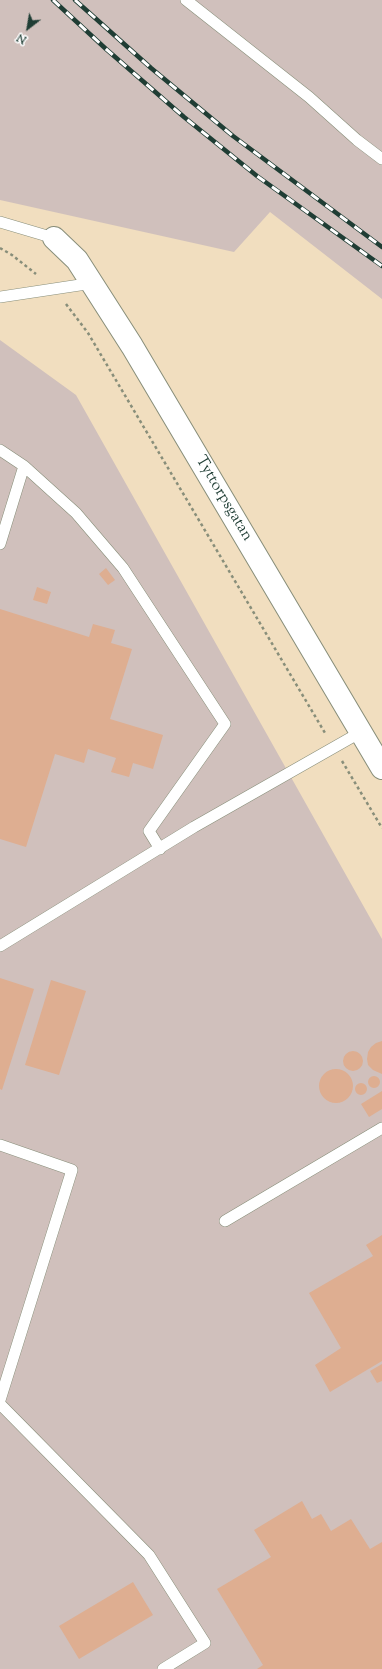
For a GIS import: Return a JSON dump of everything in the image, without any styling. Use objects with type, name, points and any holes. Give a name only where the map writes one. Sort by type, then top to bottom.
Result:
[{"type":"street","name":"Tyttorpsgatan","points":[[54,238],[77,260],[132,346],[382,768]]},
{"type":"lane","points":[[186,0],[309,97],[357,140],[382,159]]},
{"type":"lane","points":[[0,222],[54,238]]},
{"type":"lane","points":[[0,297],[93,283]]},
{"type":"lane","points":[[0,450],[24,466],[76,513],[123,568],[225,724],[149,831],[160,849]]},
{"type":"lane","points":[[0,544],[24,466]]},
{"type":"lane","points":[[0,946],[194,828],[361,732]]},
{"type":"lane","points":[[225,1221],[382,1128]]},
{"type":"lane","points":[[0,1145],[72,1170],[0,1400]]},
{"type":"lane","points":[[0,1404],[149,1555],[205,1643],[163,1669]]},
{"type":"path","points":[[0,248],[12,255],[53,288],[88,333],[382,828]]},
{"type":"shaded area","points":[[0,0],[382,0],[382,299],[270,212],[234,252],[0,200]]},
{"type":"shaded area","points":[[0,340],[76,395],[382,939],[382,1669],[0,1669]]},
{"type":"building","points":[[106,568],[115,580],[108,585],[99,574]]},
{"type":"building","points":[[37,587],[51,592],[47,604],[33,600]]},
{"type":"building","points":[[0,609],[89,637],[93,624],[115,630],[111,643],[132,649],[110,719],[163,735],[153,769],[133,763],[129,777],[111,772],[116,758],[88,749],[84,763],[55,754],[26,847],[0,839]]},
{"type":"building","points":[[0,978],[34,989],[2,1090],[0,1089]]},
{"type":"building","points":[[51,980],[86,991],[59,1075],[25,1065]]},
{"type":"building","points":[[382,1041],[382,1074],[373,1070],[368,1065],[367,1059],[368,1052],[371,1047]]},
{"type":"building","points":[[353,1051],[360,1054],[363,1061],[360,1068],[353,1071],[346,1068],[343,1061],[346,1054]]},
{"type":"building","points":[[336,1069],[348,1074],[353,1086],[348,1098],[336,1103],[324,1098],[319,1086],[324,1074]]},
{"type":"building","points":[[372,1076],[376,1076],[380,1082],[376,1088],[372,1088],[368,1084],[368,1080]]},
{"type":"building","points":[[359,1083],[363,1083],[367,1089],[363,1095],[359,1095],[355,1091],[355,1087]]},
{"type":"building","points":[[382,1091],[382,1109],[369,1117],[361,1104]]},
{"type":"building","points":[[382,1235],[382,1361],[330,1392],[315,1365],[341,1348],[309,1293],[373,1256],[366,1245]]},
{"type":"building","points":[[382,1364],[382,1381],[377,1383],[370,1371]]},
{"type":"building","points":[[302,1501],[312,1519],[321,1514],[331,1531],[351,1519],[370,1549],[382,1542],[382,1669],[257,1669],[263,1665],[217,1589],[271,1557],[254,1530]]},
{"type":"building","points":[[133,1582],[153,1615],[79,1659],[59,1626]]},
{"type":"railway","points":[[53,0],[106,49],[184,117],[257,176],[382,266]]},
{"type":"railway","points":[[75,0],[151,68],[233,136],[382,247]]}]
